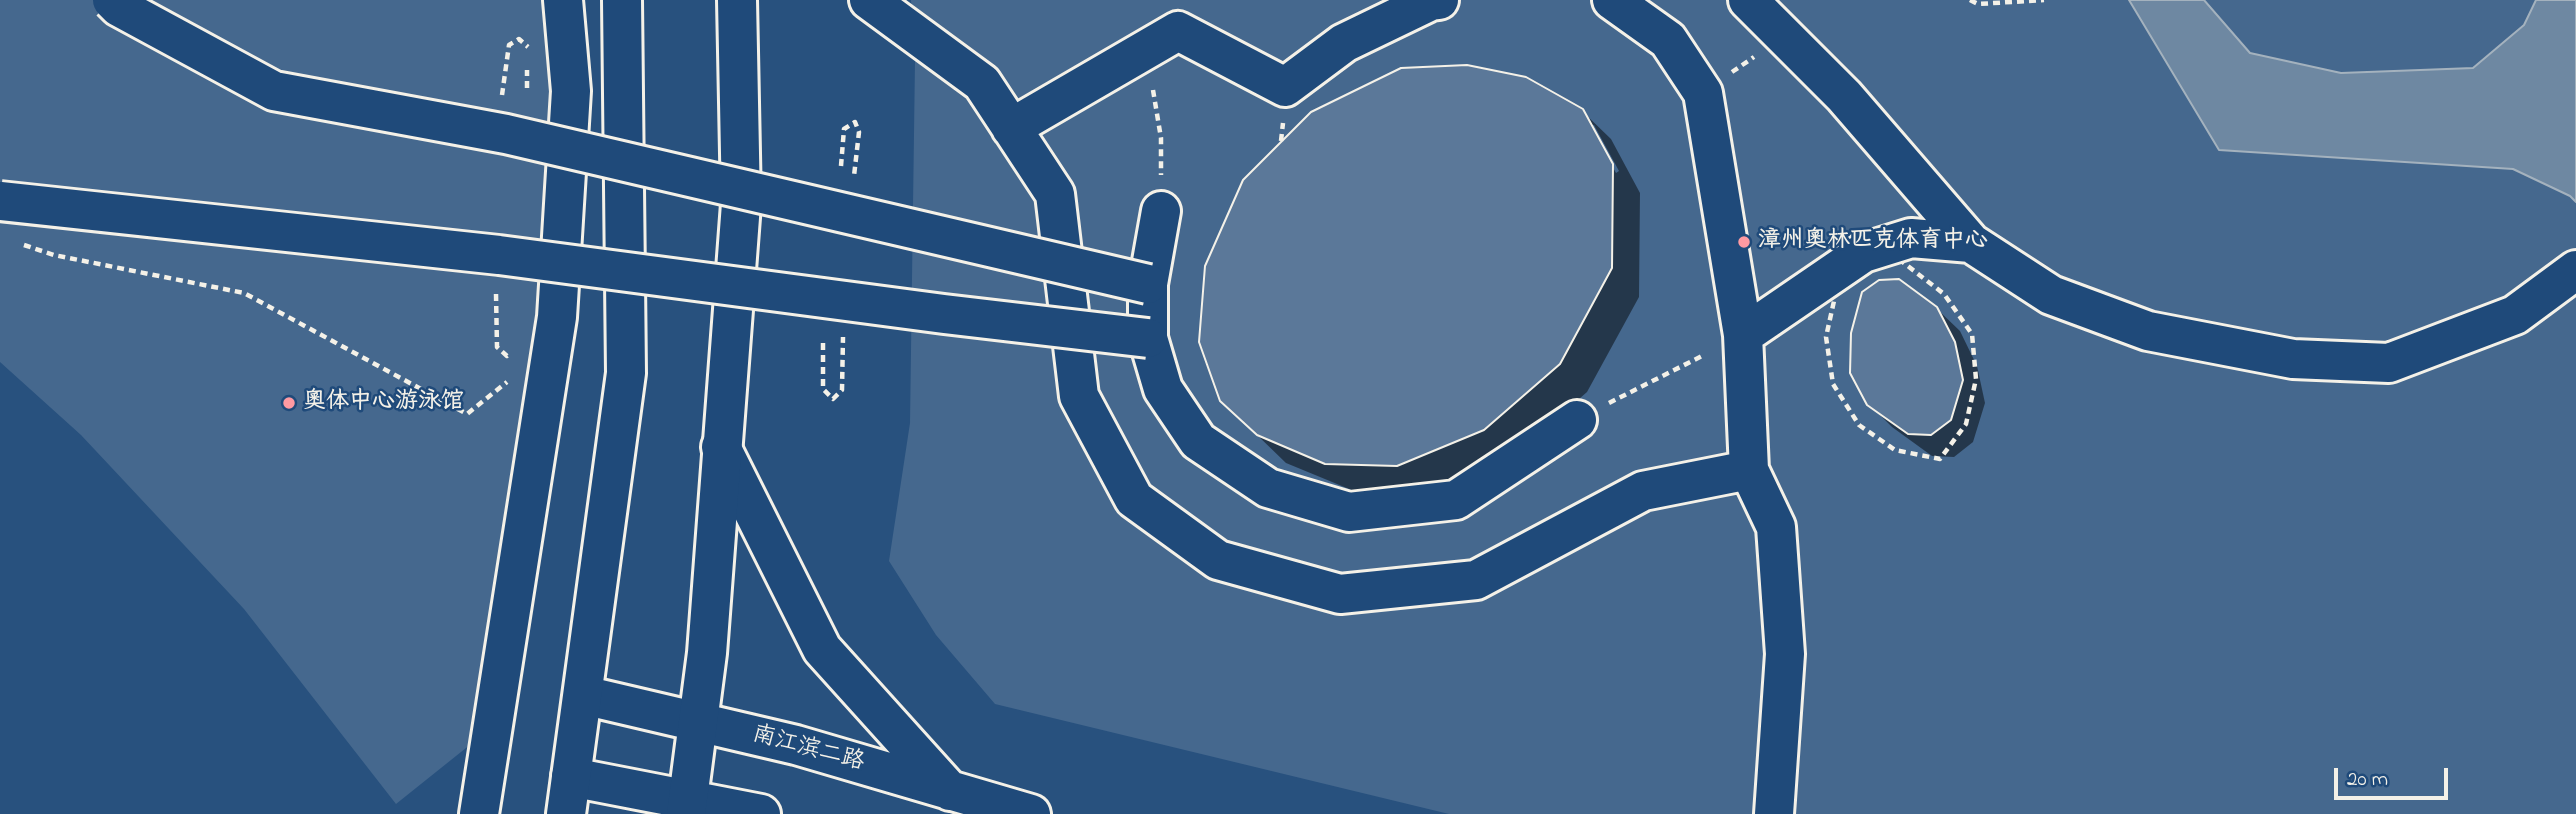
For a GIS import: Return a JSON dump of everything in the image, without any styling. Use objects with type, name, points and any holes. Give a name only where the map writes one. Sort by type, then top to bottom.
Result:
[{"type":"main road","points":[[112,0],[274,91],[506,134],[1148,284]]},
{"type":"main road","points":[[479,814],[558,317],[571,91],[563,0]]},
{"type":"main road","points":[[566,814],[625,373],[622,0]]},
{"type":"main road","points":[[687,807],[707,653],[741,204],[737,0]]},
{"type":"main road","points":[[869,0],[982,83],[1055,194],[1079,396],[1135,499],[1218,560],[1340,594],[1476,580],[1643,491],[1749,470]]},
{"type":"main road","points":[[1012,128],[1167,27],[1286,87],[1344,43],[1431,1],[1439,0]]},
{"type":"main road","points":[[1612,0],[1668,40],[1703,93],[1744,335],[1749,470],[1776,527],[1785,654],[1774,814]]},
{"type":"main road","points":[[1748,0],[1844,96],[1971,243],[2051,296],[2148,331],[2293,359],[2389,363],[2515,314],[2576,270]]},
{"type":"main road","points":[[0,201],[499,255],[1147,338]]},
{"type":"main road","points":[[1161,211],[1148,284],[1147,338],[1163,389],[1198,441],[1268,488],[1349,512],[1456,500],[1577,420]]},
{"type":"main road","points":[[1744,335],[1863,253],[1911,238],[1971,243]]},
{"type":"main road","points":[[721,447],[822,649],[952,792]]},
{"type":"main road","name":"南江滨二路","points":[[583,695],[796,745],[1031,814]]},
{"type":"main road","points":[[571,777],[687,807],[761,814]]},
{"type":"path","points":[[1970,0],[1978,4],[2044,0]]},
{"type":"path","points":[[1161,211],[1161,138],[1167,27]]},
{"type":"path","points":[[506,134],[502,87],[509,45],[519,39],[528,47],[527,88]]},
{"type":"path","points":[[841,166],[844,130],[855,122],[859,132],[850,215]]},
{"type":"path","points":[[1863,253],[1900,260],[1944,294],[1972,334],[1976,379],[1966,424],[1940,459],[1895,450],[1859,425],[1833,384],[1826,337],[1839,283],[1863,253]]},
{"type":"path","points":[[54,255],[244,293],[467,414],[509,381]]},
{"type":"path","points":[[499,255],[496,292],[497,347],[507,356],[516,349]]},
{"type":"path","points":[[824,343],[823,388],[833,400],[842,390],[844,301]]},
{"type":"path","points":[[1577,420],[1744,335]]},
{"type":"shaded area","name":"奥体中心游泳馆","points":[[0,0],[551,0],[555,41],[538,370],[471,744],[396,804],[244,609],[81,435],[0,362]]},
{"type":"shaded area","name":"漳州奥林匹克体育中心","points":[[911,0],[2576,0],[2576,814],[1449,814],[995,704],[936,635],[889,561],[910,423],[915,61]]},
{"type":"shaded area","points":[[2129,0],[2204,0],[2250,53],[2341,73],[2473,68],[2524,25],[2536,0],[2576,0],[2576,202],[2570,196],[2513,169],[2219,150]]},
{"type":"building","points":[[1467,65],[1526,77],[1583,109],[1613,164],[1612,268],[1560,364],[1484,430],[1397,466],[1325,464],[1257,435],[1220,401],[1199,342],[1205,266],[1243,180],[1311,112],[1401,68]]},
{"type":"building","points":[[1899,279],[1937,307],[1955,342],[1963,380],[1951,420],[1931,435],[1908,434],[1867,405],[1850,373],[1851,333],[1862,292],[1879,280]]},
{"type":"place","name":"漳州奥林匹克体育中心","points":[[1744,242]]},
{"type":"place","name":"奥体中心游泳馆","points":[[289,403]]}]
